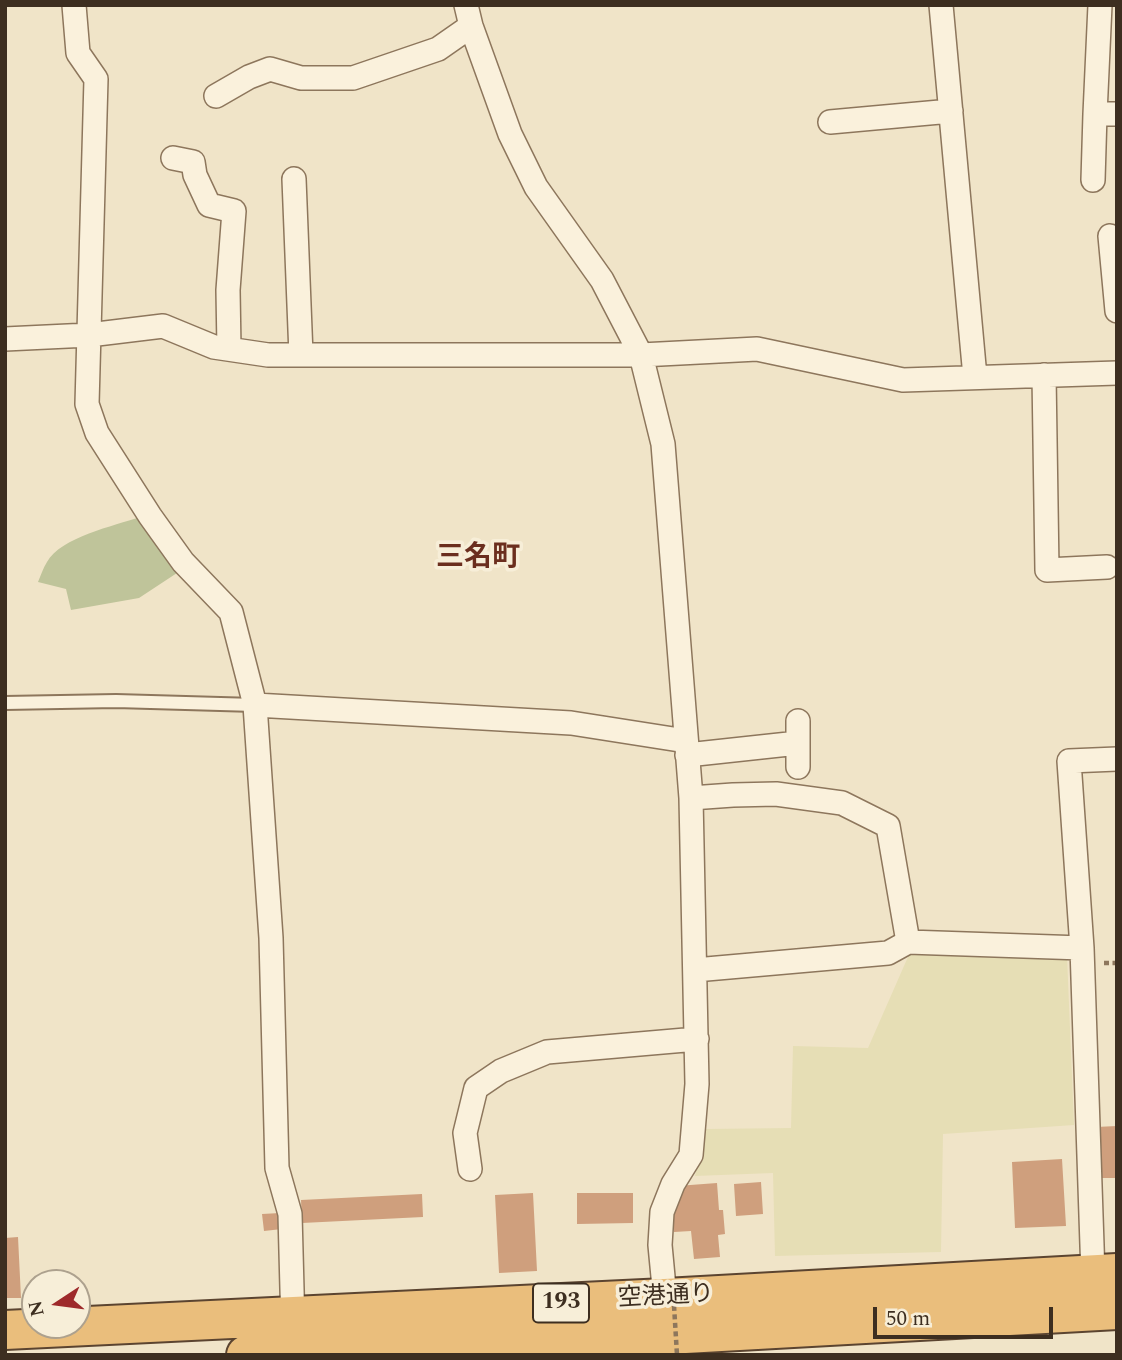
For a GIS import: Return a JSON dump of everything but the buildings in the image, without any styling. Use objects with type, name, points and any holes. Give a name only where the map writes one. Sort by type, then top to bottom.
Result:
[{"type":"highway","name":"空港通り","points":[[246,1355],[294,1341],[669,1293],[1105,1274]]},
{"type":"highway","name":"空港通り","points":[[5,1330],[294,1341],[670,1348],[1117,1310]]},
{"type":"street","points":[[74,5],[78,53],[96,79],[87,404],[97,433],[150,516],[183,562],[231,612],[255,705],[271,938],[277,1168],[290,1214],[294,1341]]},
{"type":"street","points":[[941,5],[975,377]]},
{"type":"street","points":[[1093,180],[1106,114],[1100,5]]},
{"type":"street","points":[[216,96],[248,77],[270,69],[301,78],[352,78],[438,48],[468,16],[510,134],[536,187],[602,280],[641,355],[663,444],[691,799],[697,1084],[691,1155],[673,1184],[662,1212],[660,1245],[669,1293],[670,1348]]},
{"type":"street","points":[[830,122],[951,111]]},
{"type":"street","points":[[173,158],[193,162],[195,175],[209,205],[234,211],[228,290],[229,349]]},
{"type":"street","points":[[294,178],[301,355]]},
{"type":"street","points":[[1110,236],[1117,311]]},
{"type":"street","points":[[5,339],[89,335],[163,326],[214,347],[268,355],[641,355],[757,349],[903,380],[1117,373]]},
{"type":"street","points":[[1044,375],[1048,570],[1107,568]]},
{"type":"street","points":[[255,705],[570,723],[687,748],[798,732],[798,767]]},
{"type":"street","points":[[1105,1274],[1069,761],[1117,759]]},
{"type":"street","points":[[691,799],[776,794],[842,803],[888,826],[908,942]]},
{"type":"street","points":[[695,970],[888,953],[908,942],[1082,948]]},
{"type":"street","points":[[470,1169],[465,1133],[475,1088],[501,1071],[547,1052],[696,1039]]},
{"type":"lane","points":[[5,703],[116,701],[255,705]]},
{"type":"path","points":[[669,1293],[670,1348]]},
{"type":"shaded area","points":[[911,950],[1067,956],[1074,1125],[943,1134],[941,1252],[775,1256],[773,1173],[695,1176],[705,1129],[791,1128],[793,1046],[868,1048]]},
{"type":"green space","points":[[140,517],[180,571],[139,598],[71,610],[66,589],[38,582],[47,562],[64,546],[89,534]]},
{"type":"district","name":"三名町","points":[[478,560]]}]
